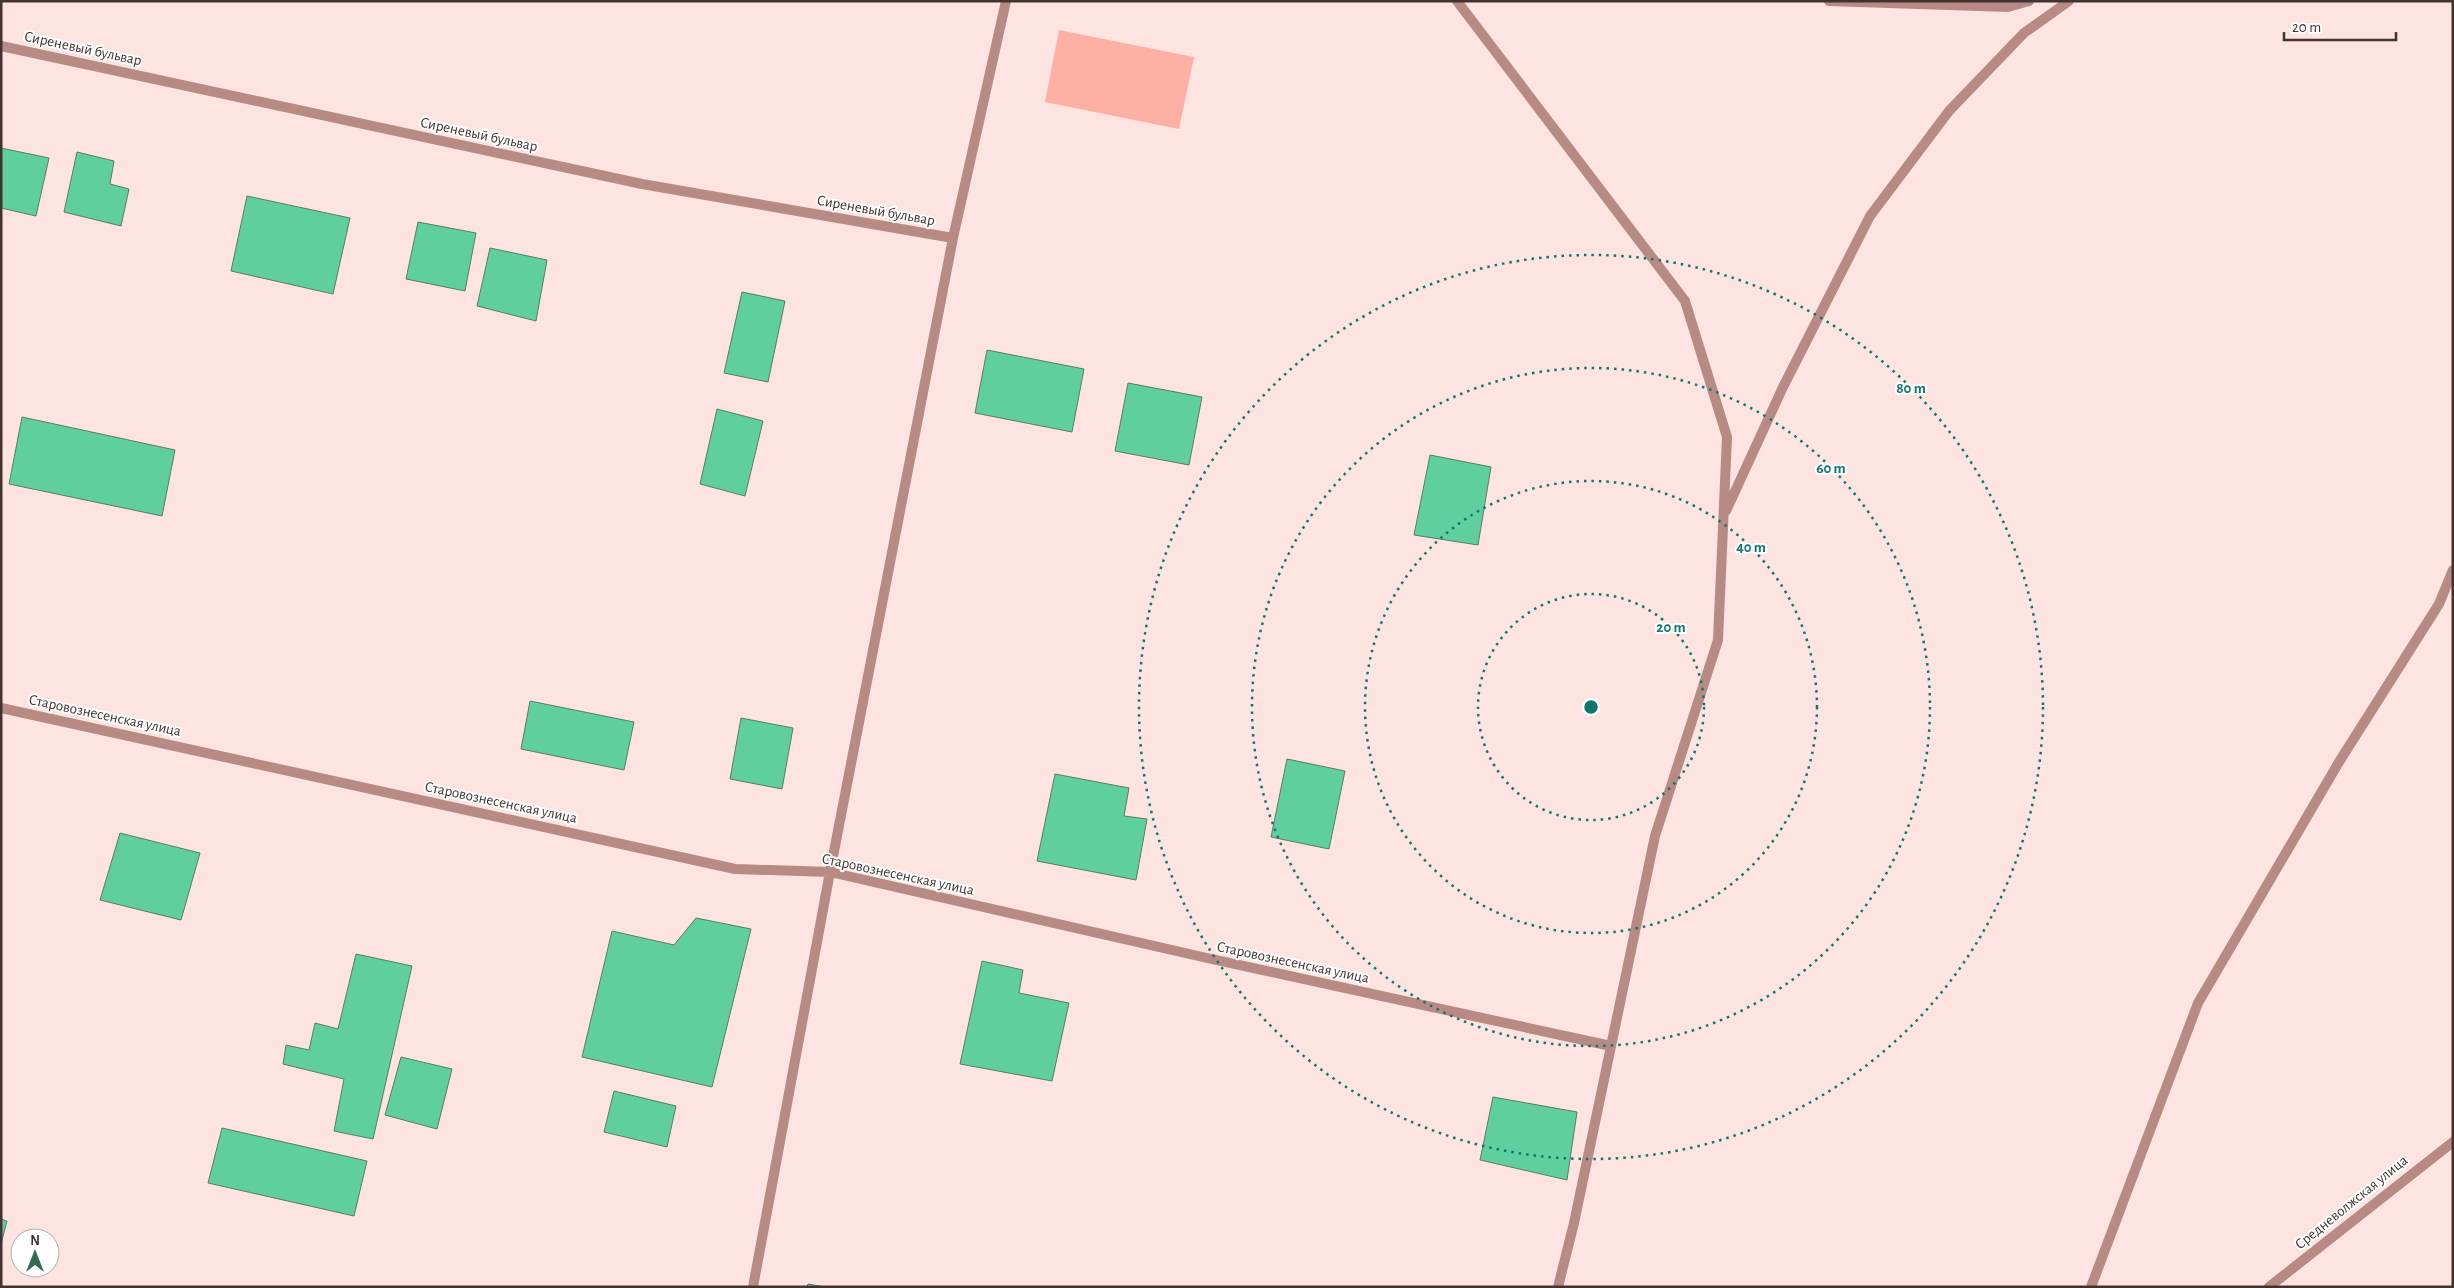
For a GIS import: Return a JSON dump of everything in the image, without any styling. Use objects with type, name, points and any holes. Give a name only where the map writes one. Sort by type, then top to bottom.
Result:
[{"type":"street","points":[[753,1287],[830,872],[952,238],[1006,1]]},
{"type":"street","points":[[1457,1],[1684,301],[1727,437],[1718,640],[1655,836],[1558,1287]]},
{"type":"street","points":[[1829,1],[2008,7],[2029,1]]},
{"type":"street","points":[[1723,516],[1783,387],[1870,216],[1948,111],[2024,33],[2069,1]]},
{"type":"street","name":"Сиреневый бульвар","points":[[1,46],[642,184],[952,238]]},
{"type":"street","points":[[2091,1287],[2198,1003],[2339,762],[2439,604],[2453,570]]},
{"type":"street","name":"Старовознесенская улица","points":[[1,708],[735,869],[830,872],[1206,958],[1611,1046]]},
{"type":"street","name":"Средневолжская улица","points":[[2269,1287],[2453,1142]]},
{"type":"shaded area","points":[[1059,30],[1194,57],[1179,129],[1045,102]]},
{"type":"building","points":[[1,148],[49,158],[36,216],[1,208]]},
{"type":"building","points":[[77,152],[114,161],[110,184],[129,189],[121,226],[64,212]]},
{"type":"building","points":[[247,196],[350,218],[333,294],[231,271]]},
{"type":"building","points":[[418,222],[476,233],[465,291],[406,279]]},
{"type":"building","points":[[490,248],[547,260],[536,321],[477,306]]},
{"type":"building","points":[[742,292],[785,301],[768,382],[724,373]]},
{"type":"building","points":[[987,350],[1084,369],[1072,432],[975,413]]},
{"type":"building","points":[[1128,383],[1202,397],[1189,465],[1115,451]]},
{"type":"building","points":[[717,409],[763,421],[745,496],[700,484]]},
{"type":"building","points":[[22,417],[175,450],[162,516],[9,484]]},
{"type":"building","points":[[1430,455],[1491,467],[1478,545],[1414,535]]},
{"type":"building","points":[[530,701],[634,722],[624,770],[521,749]]},
{"type":"building","points":[[741,718],[793,728],[782,789],[730,779]]},
{"type":"building","points":[[1287,759],[1345,771],[1329,849],[1271,837]]},
{"type":"building","points":[[1055,774],[1129,788],[1124,816],[1147,819],[1136,880],[1037,861]]},
{"type":"building","points":[[120,833],[200,853],[181,920],[100,900]]},
{"type":"building","points":[[696,918],[751,929],[712,1087],[582,1057],[612,931],[674,945]]},
{"type":"building","points":[[356,954],[412,966],[373,1139],[334,1131],[344,1079],[283,1064],[286,1045],[309,1050],[315,1023],[338,1029]]},
{"type":"building","points":[[982,961],[1023,970],[1019,993],[1069,1003],[1052,1081],[960,1064]]},
{"type":"building","points":[[401,1057],[452,1069],[437,1129],[385,1115]]},
{"type":"building","points":[[614,1091],[676,1106],[667,1147],[604,1132]]},
{"type":"building","points":[[1493,1097],[1577,1112],[1567,1180],[1480,1160]]},
{"type":"building","points":[[222,1128],[367,1161],[354,1216],[208,1183]]},
{"type":"building","points":[[1,1219],[7,1221],[1,1244]]},
{"type":"building","points":[[808,1284],[825,1287],[807,1287]]}]
